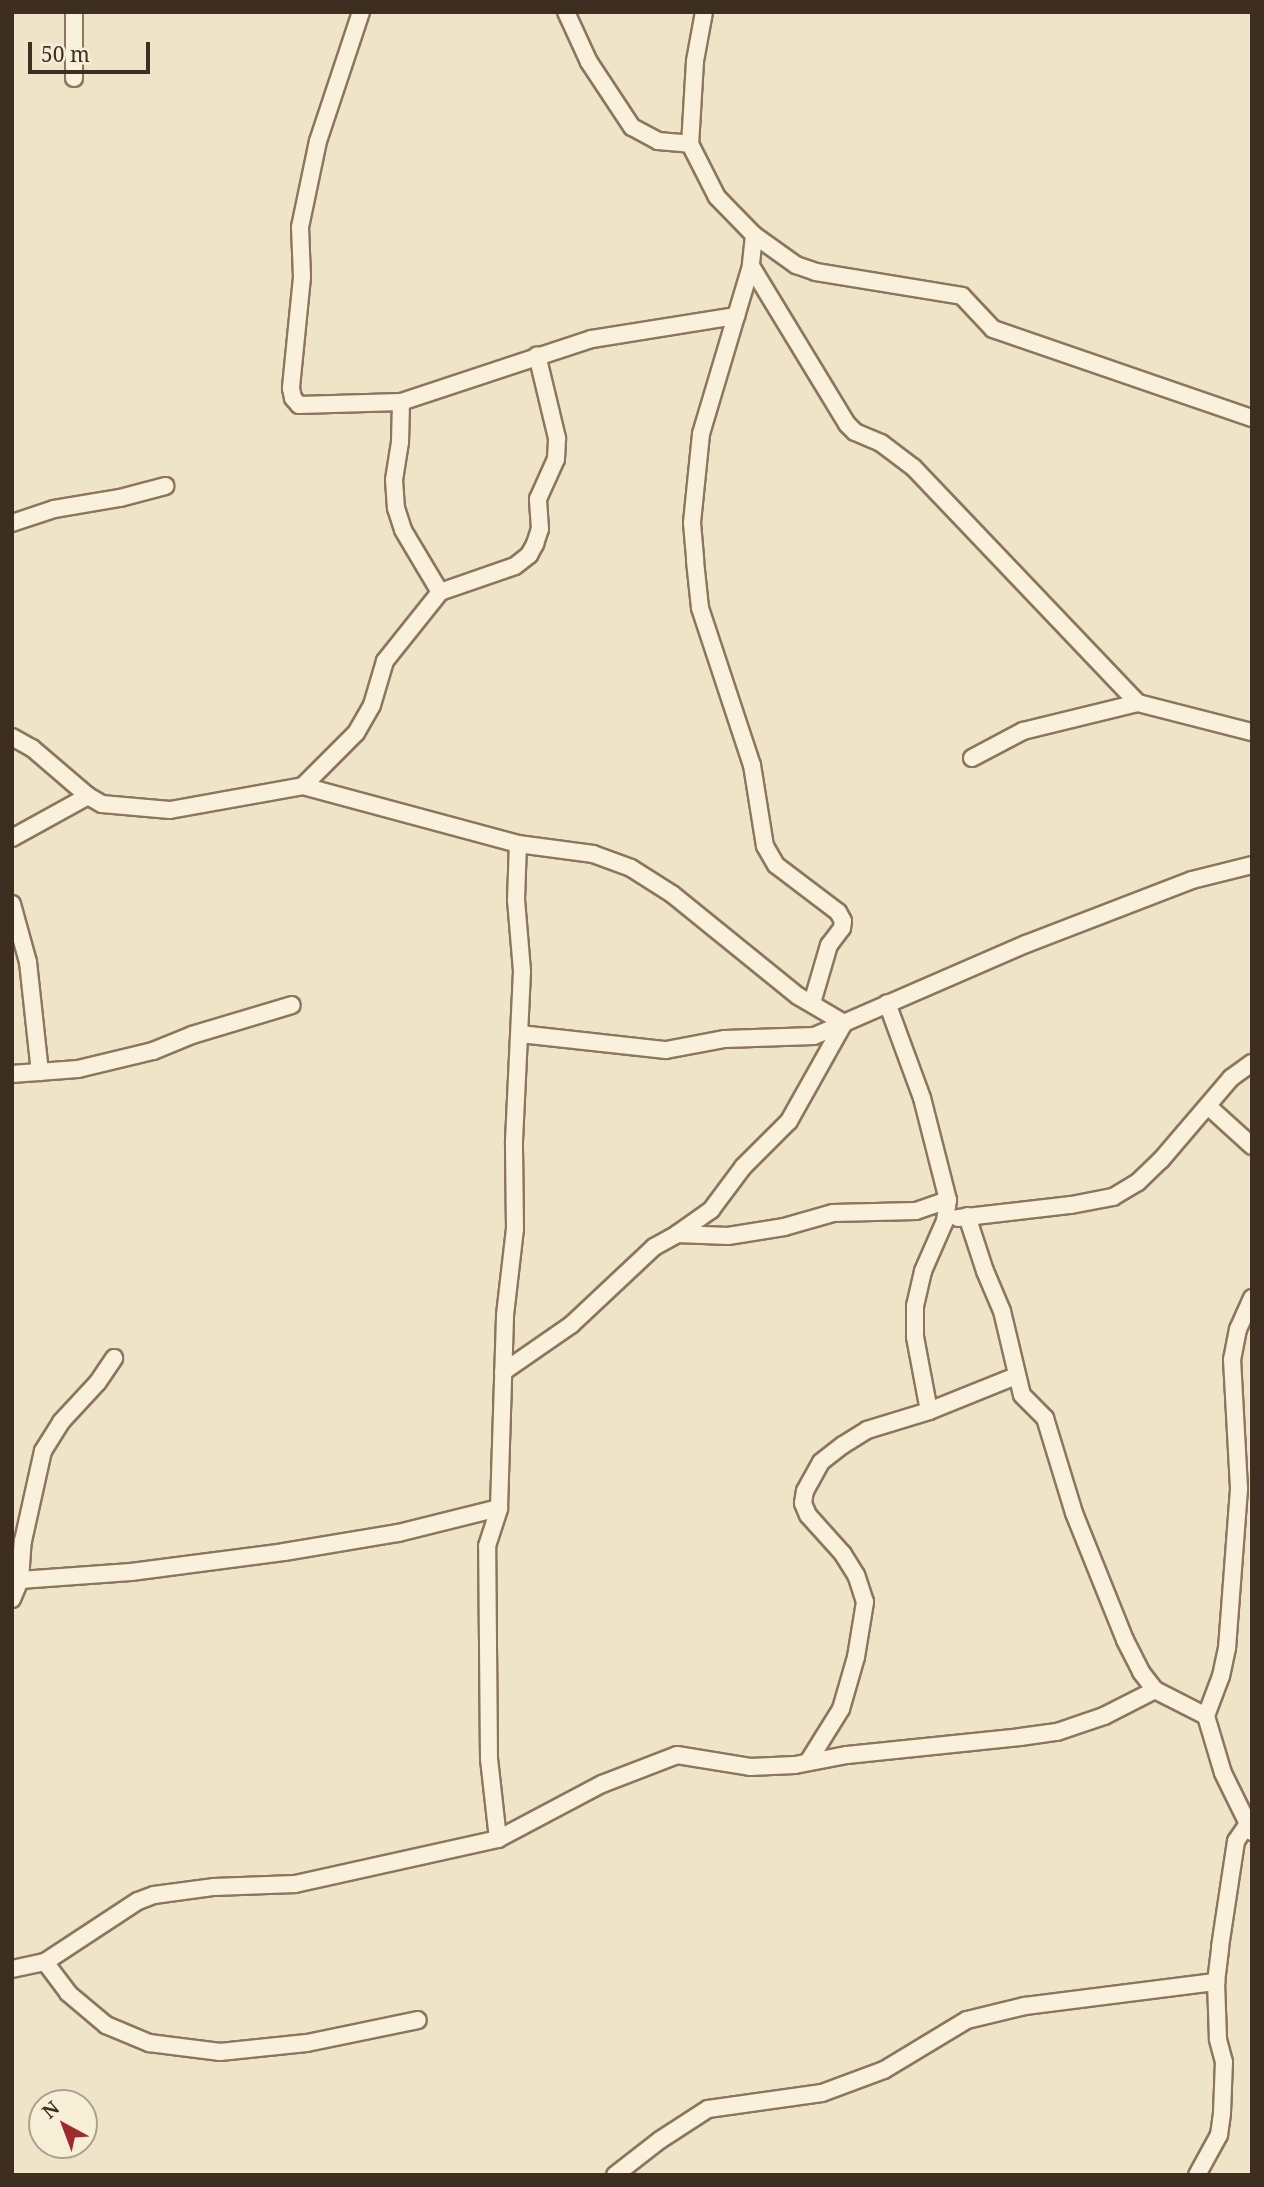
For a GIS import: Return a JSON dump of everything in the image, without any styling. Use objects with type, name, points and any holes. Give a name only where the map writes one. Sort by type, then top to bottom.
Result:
[{"type":"street","points":[[74,12],[74,78]]},
{"type":"street","points":[[361,12],[318,141],[300,227],[302,277],[290,388],[293,398],[305,406],[320,403],[401,402],[592,339],[736,316]]},
{"type":"street","points":[[566,12],[589,62],[632,127],[658,141],[690,144]]},
{"type":"street","points":[[704,12],[695,61],[690,144],[717,197],[754,235],[796,265],[816,272],[962,296],[993,329],[1252,418]]},
{"type":"street","points":[[754,235],[751,267],[701,434],[692,523],[700,608],[752,765],[765,846],[776,865],[838,912],[843,921],[842,928],[829,945],[812,1003]]},
{"type":"street","points":[[751,267],[847,424],[855,432],[890,449],[913,467],[1138,703]]},
{"type":"street","points":[[303,786],[356,733],[372,705],[385,661],[440,592],[515,566],[529,555],[535,544],[540,529],[538,499],[556,458],[557,438],[537,355]]},
{"type":"street","points":[[401,402],[400,442],[394,480],[396,508],[402,530],[440,592]]},
{"type":"street","points":[[12,523],[54,509],[120,498],[164,486]]},
{"type":"street","points":[[972,758],[1023,731],[1138,703],[1252,732]]},
{"type":"street","points":[[12,737],[32,748],[88,796],[102,804],[170,810],[303,786],[517,844],[593,854],[631,868],[672,894],[798,996],[844,1023]]},
{"type":"street","points":[[12,838],[88,796]]},
{"type":"street","points":[[498,1839],[489,1759],[487,1546],[499,1508],[505,1315],[515,1229],[514,1141],[522,971],[516,900],[517,844]]},
{"type":"street","points":[[520,1034],[666,1050],[725,1039],[814,1036],[1026,944],[1214,873],[1252,865]]},
{"type":"street","points":[[12,904],[28,962],[40,1072]]},
{"type":"street","points":[[887,1003],[922,1098],[948,1200],[945,1220],[923,1270],[915,1306],[915,1337],[929,1411]]},
{"type":"street","points":[[12,1074],[78,1069],[153,1051],[192,1035],[292,1004]]},
{"type":"street","points":[[503,1372],[571,1325],[654,1247],[711,1210],[743,1167],[789,1121],[844,1023]]},
{"type":"street","points":[[945,1220],[1071,1205],[1113,1197],[1138,1182],[1161,1160],[1237,1072],[1252,1063]]},
{"type":"street","points":[[1209,1107],[1252,1146]]},
{"type":"street","points":[[677,1234],[728,1236],[784,1227],[833,1213],[916,1211],[948,1200]]},
{"type":"street","points":[[967,1216],[985,1271],[1002,1311],[1022,1395],[1045,1418],[1074,1513],[1125,1640],[1141,1672],[1156,1690],[1206,1716]]},
{"type":"street","points":[[1197,2175],[1219,2135],[1224,2062],[1218,2039],[1216,1982],[1236,1841],[1250,1824],[1223,1773],[1206,1716],[1221,1676],[1227,1648],[1245,1506],[1231,1359],[1238,1329],[1252,1298]]},
{"type":"street","points":[[12,1599],[20,1580],[25,1528],[43,1451],[61,1422],[98,1382],[114,1357]]},
{"type":"street","points":[[808,1762],[841,1709],[856,1657],[865,1602],[856,1575],[843,1554],[808,1515],[803,1503],[805,1491],[821,1462],[867,1430],[929,1411],[1016,1376]]},
{"type":"street","points":[[20,1580],[131,1572],[284,1552],[398,1534],[499,1508]]},
{"type":"street","points":[[12,1969],[45,1962],[138,1901],[154,1895],[214,1887],[295,1884],[498,1839],[602,1784],[677,1755],[750,1767],[1057,1732],[1104,1716],[1156,1690]]},
{"type":"street","points":[[45,1962],[68,1993],[106,2025],[149,2043],[220,2052],[307,2043],[418,2020]]},
{"type":"street","points":[[615,2175],[660,2140],[708,2109],[822,2092],[884,2070],[967,2020],[1025,2006],[1216,1982]]}]
